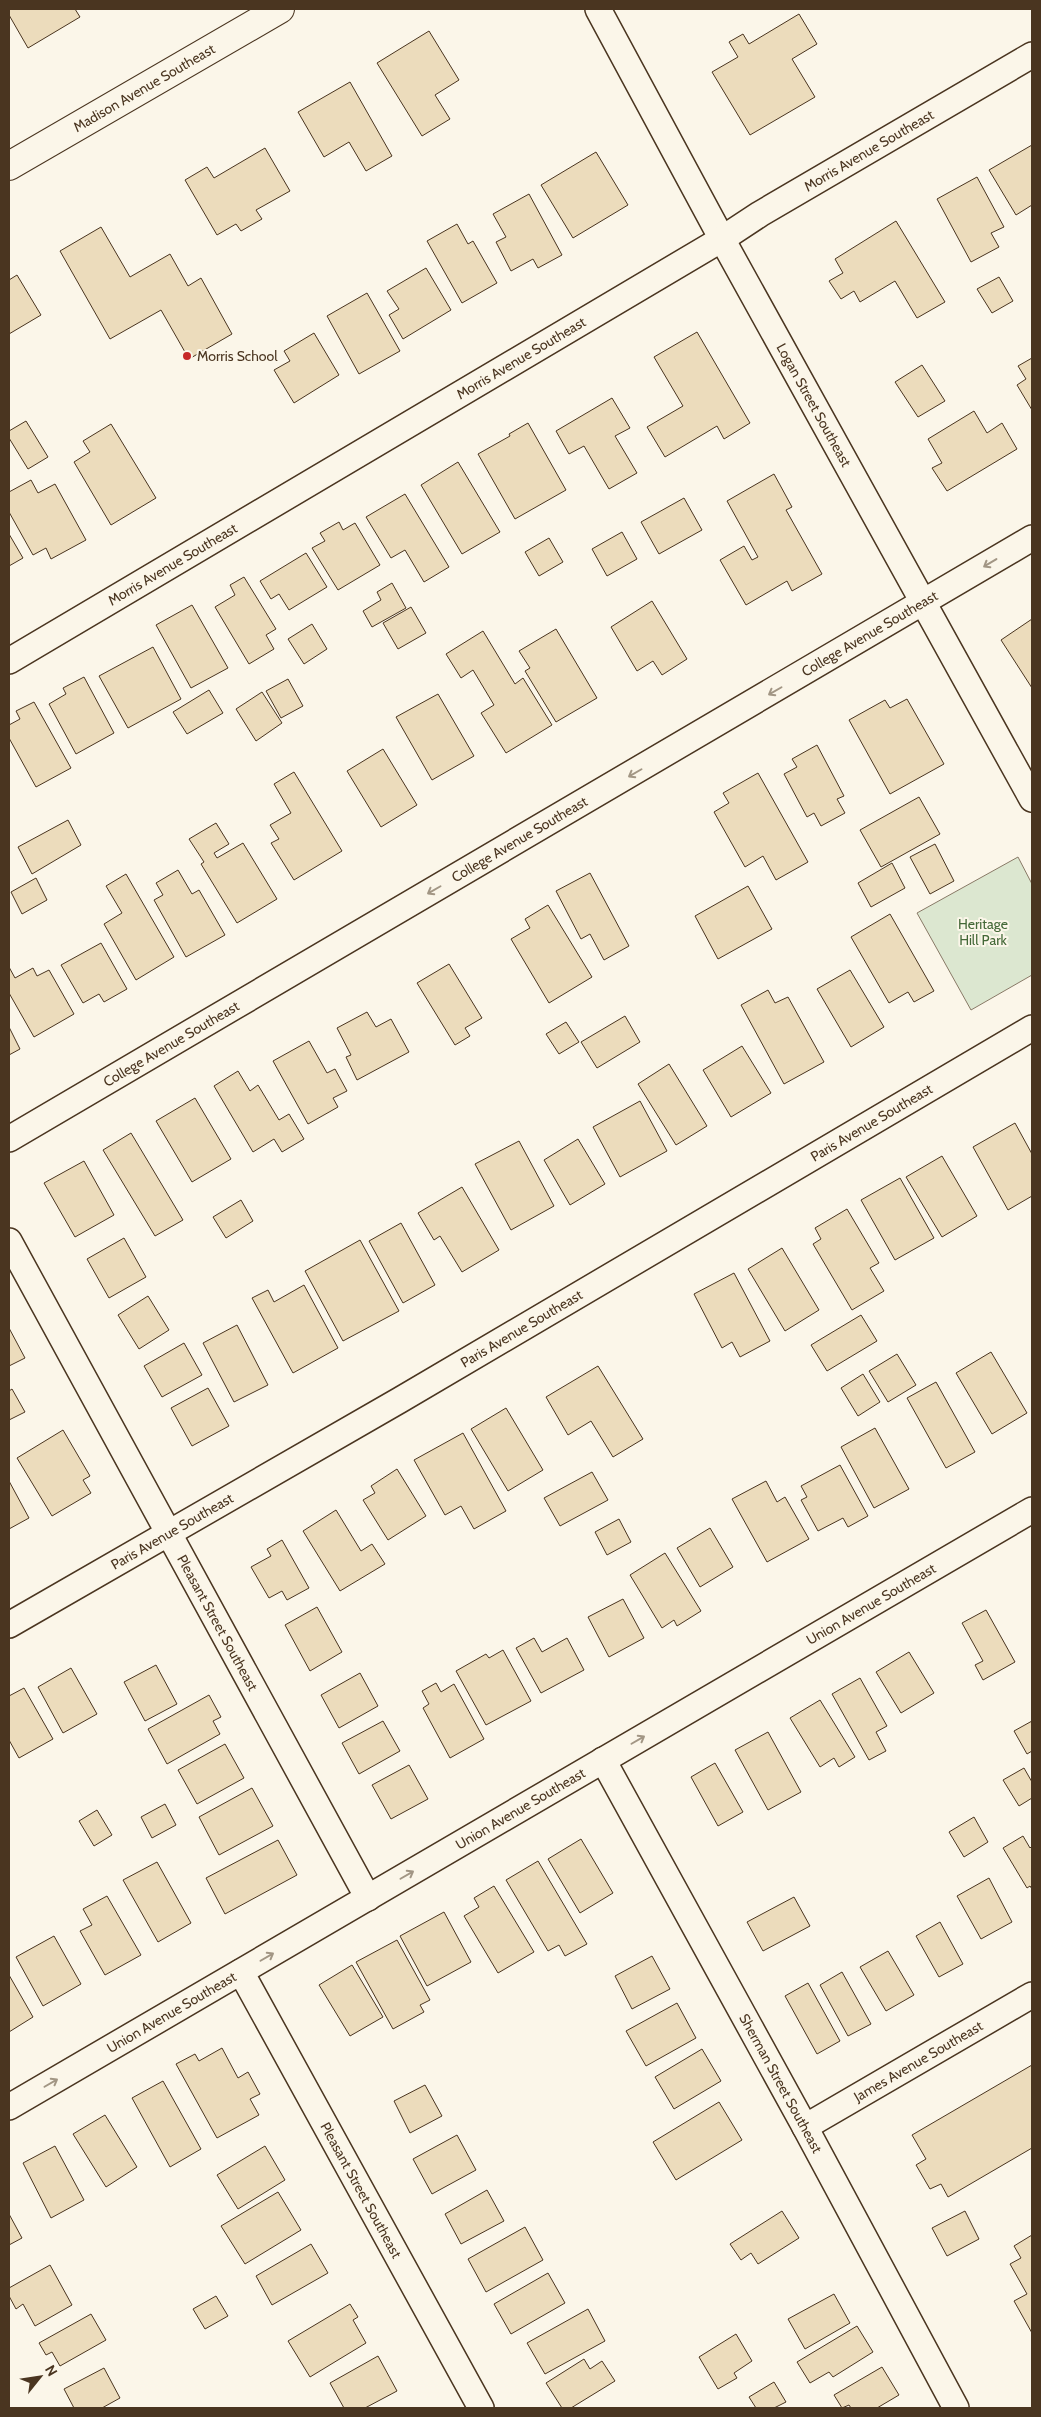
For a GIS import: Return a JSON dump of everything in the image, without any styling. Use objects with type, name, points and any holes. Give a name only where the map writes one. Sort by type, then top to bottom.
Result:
[{"type":"street","name":"Madison Avenue Southeast","points":[[9,166],[280,9]]},
{"type":"street","name":"Logan Street Southeast","points":[[598,9],[722,239],[1032,799]]},
{"type":"street","name":"Morris Avenue Southeast","points":[[9,661],[722,239],[760,214],[1032,55]]},
{"type":"street","name":"College Avenue Southeast","points":[[9,1139],[924,604],[1032,538]]},
{"type":"street","name":"Paris Avenue Southeast","points":[[9,1625],[1032,1028]]},
{"type":"street","name":"Pleasant Street Southeast","points":[[9,1242],[368,1898]]},
{"type":"street","name":"Union Avenue Southeast","points":[[9,2108],[1032,1510]]},
{"type":"street","name":"Sherman Street Southeast","points":[[603,1760],[805,2127],[956,2408]]},
{"type":"street","name":"Pleasant Street Southeast","points":[[241,1972],[481,2408]]},
{"type":"street","name":"James Avenue Southeast","points":[[805,2127],[1032,1996]]},
{"type":"green space","name":"Heritage Hill Park","points":[[1018,857],[1032,884],[1032,975],[971,1010],[917,913]]},
{"type":"building","points":[[9,9],[75,9],[80,17],[28,48],[9,15]]},
{"type":"building","points":[[799,14],[817,44],[792,59],[815,97],[750,135],[712,72],[738,57],[729,42],[743,34],[749,44]]},
{"type":"building","points":[[429,31],[459,80],[435,95],[450,119],[422,136],[377,63]]},
{"type":"building","points":[[350,82],[392,156],[366,171],[349,142],[324,157],[298,112]]},
{"type":"building","points":[[1032,145],[1032,205],[1016,215],[989,170]]},
{"type":"building","points":[[265,148],[290,191],[256,210],[262,219],[241,231],[236,224],[217,235],[185,180],[207,167],[214,178]]},
{"type":"building","points":[[596,152],[628,205],[573,238],[541,185]]},
{"type":"building","points":[[977,177],[1004,227],[991,233],[999,247],[971,262],[937,199]]},
{"type":"building","points":[[529,194],[562,255],[538,268],[533,259],[511,271],[496,242],[506,237],[493,214]]},
{"type":"building","points":[[896,221],[945,302],[917,318],[895,281],[860,302],[854,291],[841,299],[829,281],[843,273],[835,259]]},
{"type":"building","points":[[457,224],[468,244],[473,241],[497,283],[462,303],[427,241]]},
{"type":"building","points":[[101,227],[130,277],[170,254],[188,286],[201,278],[232,334],[189,359],[161,310],[110,339],[60,251]]},
{"type":"building","points":[[426,268],[451,310],[403,339],[389,315],[399,309],[387,291]]},
{"type":"building","points":[[17,275],[41,315],[9,334],[9,280]]},
{"type":"building","points":[[999,277],[1013,301],[992,313],[977,289]]},
{"type":"building","points":[[367,293],[400,351],[359,374],[327,316]]},
{"type":"building","points":[[697,332],[750,423],[724,439],[717,426],[665,457],[647,427],[683,406],[654,357]]},
{"type":"building","points":[[314,333],[339,375],[294,403],[274,370],[290,361],[284,351]]},
{"type":"building","points":[[1032,358],[1032,410],[1017,385],[1026,379],[1018,366]]},
{"type":"building","points":[[922,365],[945,401],[918,417],[895,382]]},
{"type":"building","points":[[612,398],[630,428],[615,436],[637,473],[609,489],[584,446],[569,454],[556,431]]},
{"type":"building","points":[[974,411],[987,433],[1002,423],[1017,449],[947,491],[932,468],[942,463],[928,439]]},
{"type":"building","points":[[26,421],[48,457],[28,469],[9,438],[9,431]]},
{"type":"building","points":[[528,423],[566,490],[515,519],[478,454],[510,436],[509,434]]},
{"type":"building","points":[[111,424],[156,498],[111,525],[74,462],[90,452],[83,441]]},
{"type":"building","points":[[458,462],[500,532],[462,554],[421,485]]},
{"type":"building","points":[[774,474],[792,507],[786,510],[822,574],[792,591],[787,581],[746,605],[720,560],[744,546],[752,560],[758,557],[727,501]]},
{"type":"building","points":[[31,480],[38,493],[55,484],[86,540],[51,559],[46,548],[33,555],[9,512],[9,492]]},
{"type":"building","points":[[405,494],[449,567],[424,582],[405,550],[391,558],[366,517]]},
{"type":"building","points":[[684,498],[702,530],[659,554],[641,522]]},
{"type":"building","points":[[339,522],[343,530],[355,523],[380,565],[338,590],[312,548],[325,541],[320,533]]},
{"type":"building","points":[[622,532],[637,559],[607,576],[592,549]]},
{"type":"building","points":[[9,534],[23,558],[9,566]]},
{"type":"building","points":[[549,538],[563,562],[539,576],[525,552]]},
{"type":"building","points":[[306,553],[327,587],[289,610],[279,594],[271,599],[260,581]]},
{"type":"building","points":[[244,577],[276,629],[266,635],[274,649],[249,664],[215,607],[235,595],[230,585]]},
{"type":"building","points":[[392,583],[406,608],[372,627],[363,611],[381,600],[377,592]]},
{"type":"building","points":[[652,601],[687,659],[662,675],[653,661],[637,671],[611,627]]},
{"type":"building","points":[[192,605],[228,668],[191,688],[156,625]]},
{"type":"building","points":[[411,607],[426,633],[398,649],[383,623]]},
{"type":"building","points":[[1032,619],[1032,688],[1001,640]]},
{"type":"building","points":[[312,624],[327,649],[304,664],[288,639]]},
{"type":"building","points":[[556,629],[597,698],[556,722],[525,671],[530,668],[519,651]]},
{"type":"building","points":[[483,631],[515,684],[523,678],[552,725],[506,753],[481,713],[494,705],[473,670],[461,678],[446,654]]},
{"type":"building","points":[[153,647],[181,699],[128,728],[99,676]]},
{"type":"building","points":[[84,677],[114,733],[76,754],[49,704],[66,694],[63,688]]},
{"type":"building","points":[[288,679],[303,706],[281,718],[266,691]]},
{"type":"building","points":[[209,690],[223,713],[187,734],[173,712]]},
{"type":"building","points":[[262,692],[282,723],[256,741],[236,709]]},
{"type":"building","points":[[438,694],[474,756],[432,780],[396,717]]},
{"type":"building","points":[[907,699],[944,764],[890,794],[849,720],[885,700],[890,708]]},
{"type":"building","points":[[34,702],[71,768],[36,787],[9,738],[9,725],[20,719],[16,711]]},
{"type":"building","points":[[817,745],[844,796],[837,799],[845,813],[821,826],[814,813],[807,817],[784,774],[797,767],[792,759]]},
{"type":"building","points":[[383,749],[417,805],[381,827],[347,771]]},
{"type":"building","points":[[294,772],[342,851],[294,880],[271,843],[279,839],[270,825],[291,813],[274,784]]},
{"type":"building","points":[[758,773],[808,862],[776,880],[763,856],[745,867],[714,812],[729,803],[723,793]]},
{"type":"building","points":[[919,797],[940,834],[881,867],[860,830]]},
{"type":"building","points":[[68,820],[81,845],[32,874],[18,847]]},
{"type":"building","points":[[216,823],[229,844],[214,853],[217,858],[243,843],[277,899],[237,923],[201,864],[204,862],[189,839]]},
{"type":"building","points":[[935,844],[954,881],[930,894],[910,857]]},
{"type":"building","points":[[892,863],[905,888],[871,907],[858,883]]},
{"type":"building","points":[[178,870],[192,894],[199,890],[225,935],[186,957],[154,900],[163,895],[156,883]]},
{"type":"building","points":[[590,873],[629,946],[604,960],[590,934],[581,939],[556,891]]},
{"type":"building","points":[[126,874],[174,957],[136,980],[104,924],[122,913],[106,886]]},
{"type":"building","points":[[36,878],[47,900],[22,914],[11,892]]},
{"type":"building","points":[[748,886],[772,929],[718,959],[695,916]]},
{"type":"building","points":[[548,905],[592,977],[549,1003],[511,939],[530,928],[525,919]]},
{"type":"building","points":[[890,914],[934,991],[914,1002],[908,992],[889,1003],[851,937]]},
{"type":"building","points":[[101,943],[127,989],[104,1002],[99,994],[83,1003],[61,965]]},
{"type":"building","points":[[449,964],[482,1018],[465,1028],[470,1036],[455,1045],[417,983]]},
{"type":"building","points":[[9,967],[15,978],[33,968],[37,976],[49,970],[74,1014],[34,1037],[9,993]]},
{"type":"building","points":[[850,970],[884,1027],[851,1047],[817,989]]},
{"type":"building","points":[[768,990],[775,1003],[788,997],[824,1062],[784,1084],[741,1005]]},
{"type":"building","points":[[367,1012],[376,1027],[391,1019],[409,1052],[357,1080],[346,1057],[351,1055],[337,1028]]},
{"type":"building","points":[[625,1016],[640,1042],[597,1068],[581,1042]]},
{"type":"building","points":[[566,1022],[579,1042],[559,1054],[546,1034]]},
{"type":"building","points":[[9,1027],[20,1049],[9,1055]]},
{"type":"building","points":[[309,1041],[327,1073],[335,1069],[347,1091],[333,1098],[338,1107],[308,1124],[273,1061]]},
{"type":"building","points":[[742,1046],[771,1093],[731,1117],[703,1070]]},
{"type":"building","points":[[669,1064],[707,1126],[676,1145],[638,1084]]},
{"type":"building","points":[[238,1071],[250,1091],[258,1085],[279,1120],[289,1114],[304,1139],[282,1152],[274,1139],[253,1152],[214,1086]]},
{"type":"building","points":[[195,1098],[231,1159],[192,1182],[156,1121]]},
{"type":"building","points":[[640,1101],[667,1151],[620,1177],[593,1127]]},
{"type":"building","points":[[1015,1123],[1032,1154],[1032,1196],[1008,1210],[973,1147]]},
{"type":"building","points":[[131,1133],[183,1220],[155,1236],[103,1150]]},
{"type":"building","points":[[578,1139],[605,1184],[570,1205],[544,1160]]},
{"type":"building","points":[[519,1141],[554,1206],[511,1230],[475,1164]]},
{"type":"building","points":[[942,1156],[977,1216],[942,1237],[906,1177]]},
{"type":"building","points":[[84,1161],[114,1215],[75,1237],[44,1183]]},
{"type":"building","points":[[900,1178],[934,1238],[895,1260],[861,1200]]},
{"type":"building","points":[[462,1187],[499,1250],[462,1272],[440,1236],[434,1240],[418,1213]]},
{"type":"building","points":[[241,1200],[253,1221],[226,1238],[213,1217]]},
{"type":"building","points":[[847,1209],[879,1263],[870,1268],[884,1291],[852,1310],[813,1244],[821,1239],[815,1228]]},
{"type":"building","points":[[401,1223],[435,1285],[403,1303],[369,1241]]},
{"type":"building","points":[[124,1238],[146,1277],[109,1298],[87,1259]]},
{"type":"building","points":[[360,1240],[399,1311],[343,1341],[305,1271]]},
{"type":"building","points":[[782,1248],[819,1310],[785,1331],[748,1269]]},
{"type":"building","points":[[734,1273],[770,1341],[740,1357],[732,1342],[722,1348],[694,1294]]},
{"type":"building","points":[[304,1285],[338,1348],[293,1373],[252,1298],[268,1290],[274,1302]]},
{"type":"building","points":[[148,1296],[169,1330],[139,1349],[118,1315]]},
{"type":"building","points":[[861,1315],[877,1341],[827,1371],[811,1345]]},
{"type":"building","points":[[237,1325],[268,1385],[234,1402],[203,1343]]},
{"type":"building","points":[[9,1328],[25,1358],[9,1366]]},
{"type":"building","points":[[184,1343],[202,1375],[162,1397],[144,1366]]},
{"type":"building","points":[[991,1352],[1027,1413],[992,1434],[956,1373]]},
{"type":"building","points":[[897,1354],[916,1385],[888,1402],[869,1371]]},
{"type":"building","points":[[598,1366],[643,1439],[613,1457],[591,1421],[568,1435],[546,1397]]},
{"type":"building","points":[[863,1374],[880,1402],[858,1416],[841,1388]]},
{"type":"building","points":[[936,1382],[975,1452],[946,1468],[907,1398]]},
{"type":"building","points":[[208,1388],[229,1426],[192,1446],[171,1408]]},
{"type":"building","points":[[12,1389],[25,1412],[9,1420],[9,1391]]},
{"type":"building","points":[[506,1408],[543,1470],[508,1491],[471,1429]]},
{"type":"building","points":[[875,1428],[909,1489],[874,1508],[841,1447]]},
{"type":"building","points":[[63,1430],[90,1476],[83,1480],[91,1493],[52,1516],[17,1458]]},
{"type":"building","points":[[463,1433],[506,1511],[474,1529],[461,1506],[445,1515],[414,1460]]},
{"type":"building","points":[[840,1465],[868,1516],[848,1527],[843,1518],[818,1531],[801,1500],[807,1497],[801,1486]]},
{"type":"building","points":[[397,1469],[426,1516],[388,1540],[363,1500],[375,1493],[371,1486]]},
{"type":"building","points":[[592,1472],[608,1500],[560,1526],[544,1498]]},
{"type":"building","points":[[9,1481],[29,1518],[9,1529]]},
{"type":"building","points":[[766,1481],[777,1502],[785,1497],[809,1539],[767,1562],[732,1499]]},
{"type":"building","points":[[336,1510],[361,1551],[372,1544],[385,1564],[340,1591],[303,1531]]},
{"type":"building","points":[[619,1519],[631,1542],[607,1555],[595,1532]]},
{"type":"building","points":[[710,1528],[733,1567],[700,1587],[677,1548]]},
{"type":"building","points":[[282,1540],[309,1588],[287,1600],[282,1591],[269,1598],[251,1567],[271,1556],[267,1549]]},
{"type":"building","points":[[665,1553],[701,1611],[677,1626],[674,1620],[662,1628],[630,1575]]},
{"type":"building","points":[[623,1599],[644,1638],[609,1657],[588,1617]]},
{"type":"building","points":[[317,1607],[342,1652],[310,1671],[285,1625]]},
{"type":"building","points":[[986,1610],[1015,1662],[983,1680],[975,1665],[983,1661],[962,1623]]},
{"type":"building","points":[[534,1638],[542,1652],[567,1638],[584,1670],[541,1693],[516,1648]]},
{"type":"building","points":[[503,1650],[531,1701],[486,1725],[456,1671],[486,1654],[489,1658]]},
{"type":"building","points":[[909,1652],[934,1693],[901,1713],[876,1672]]},
{"type":"building","points":[[156,1665],[177,1704],[145,1721],[124,1682]]},
{"type":"building","points":[[71,1668],[97,1714],[63,1733],[38,1687]]},
{"type":"building","points":[[360,1673],[378,1706],[339,1728],[321,1695]]},
{"type":"building","points":[[860,1678],[887,1726],[876,1732],[886,1751],[869,1760],[832,1694]]},
{"type":"building","points":[[436,1683],[441,1692],[454,1684],[484,1739],[450,1758],[423,1708],[429,1704],[422,1691]]},
{"type":"building","points":[[24,1688],[53,1739],[19,1758],[9,1740],[9,1696]]},
{"type":"building","points":[[209,1695],[221,1717],[213,1721],[220,1734],[167,1764],[148,1729]]},
{"type":"building","points":[[820,1700],[855,1757],[839,1767],[834,1758],[820,1767],[790,1718]]},
{"type":"building","points":[[383,1721],[400,1751],[359,1774],[342,1743]]},
{"type":"building","points":[[1032,1721],[1032,1751],[1027,1754],[1014,1731]]},
{"type":"building","points":[[768,1732],[801,1792],[768,1810],[735,1750]]},
{"type":"building","points":[[225,1744],[244,1778],[197,1804],[178,1770]]},
{"type":"building","points":[[715,1763],[743,1812],[718,1826],[691,1777]]},
{"type":"building","points":[[409,1765],[428,1799],[391,1819],[372,1785]]},
{"type":"building","points":[[1024,1768],[1032,1782],[1032,1798],[1019,1806],[1003,1780]]},
{"type":"building","points":[[252,1788],[273,1826],[219,1855],[199,1817]]},
{"type":"building","points":[[165,1804],[176,1825],[152,1838],[141,1817]]},
{"type":"building","points":[[97,1810],[112,1835],[94,1846],[79,1821]]},
{"type":"building","points":[[974,1817],[988,1842],[964,1857],[949,1832]]},
{"type":"building","points":[[1023,1836],[1030,1848],[1032,1846],[1032,1889],[1030,1886],[1027,1888],[1003,1848]]},
{"type":"building","points":[[581,1839],[613,1893],[580,1913],[548,1859]]},
{"type":"building","points":[[278,1840],[297,1875],[225,1914],[206,1878]]},
{"type":"building","points":[[538,1861],[587,1944],[565,1956],[559,1945],[548,1951],[506,1880]]},
{"type":"building","points":[[157,1862],[191,1923],[158,1942],[123,1880]]},
{"type":"building","points":[[989,1878],[1012,1922],[981,1939],[957,1896]]},
{"type":"building","points":[[494,1886],[534,1952],[498,1973],[464,1916],[479,1907],[474,1898]]},
{"type":"building","points":[[107,1896],[141,1955],[105,1975],[80,1931],[92,1925],[83,1909]]},
{"type":"building","points":[[794,1897],[810,1926],[763,1951],[747,1922]]},
{"type":"building","points":[[444,1912],[471,1962],[427,1986],[400,1936]]},
{"type":"building","points":[[940,1922],[963,1964],[939,1977],[916,1936]]},
{"type":"building","points":[[54,1936],[81,1984],[43,2006],[16,1957]]},
{"type":"building","points":[[397,1940],[430,2000],[420,2005],[424,2012],[393,2029],[356,1962]]},
{"type":"building","points":[[888,1951],[914,1995],[886,2011],[860,1967]]},
{"type":"building","points":[[652,1956],[670,1989],[632,2009],[615,1976]]},
{"type":"building","points":[[352,1965],[383,2017],[350,2036],[319,1985]]},
{"type":"building","points":[[842,1972],[871,2024],[848,2036],[820,1985]]},
{"type":"building","points":[[9,1975],[33,2017],[9,2032]]},
{"type":"building","points":[[808,1983],[840,2041],[817,2054],[785,1996]]},
{"type":"building","points":[[677,2003],[696,2038],[646,2066],[626,2031]]},
{"type":"building","points":[[222,2048],[238,2078],[248,2072],[260,2094],[250,2099],[259,2115],[217,2138],[176,2064],[195,2054],[199,2061]]},
{"type":"building","points":[[702,2049],[721,2081],[674,2109],[655,2077]]},
{"type":"building","points":[[1032,2065],[1032,2148],[948,2197],[941,2184],[930,2189],[916,2165],[926,2159],[912,2135]]},
{"type":"building","points":[[163,2081],[201,2149],[170,2167],[132,2098]]},
{"type":"building","points":[[425,2085],[442,2116],[410,2133],[394,2101]]},
{"type":"building","points":[[719,2102],[742,2140],[676,2180],[653,2142]]},
{"type":"building","points":[[105,2115],[137,2167],[106,2187],[73,2134]]},
{"type":"building","points":[[457,2135],[476,2170],[432,2194],[413,2159]]},
{"type":"building","points":[[55,2146],[84,2200],[51,2218],[23,2163]]},
{"type":"building","points":[[265,2146],[285,2180],[238,2209],[217,2175]]},
{"type":"building","points":[[487,2190],[504,2221],[461,2244],[445,2214]]},
{"type":"building","points":[[278,2192],[301,2230],[245,2264],[221,2226]]},
{"type":"building","points":[[782,2211],[799,2238],[758,2264],[751,2253],[741,2260],[730,2244]]},
{"type":"building","points":[[965,2211],[979,2239],[947,2256],[932,2228]]},
{"type":"building","points":[[9,2214],[22,2238],[9,2245]]},
{"type":"building","points":[[525,2227],[543,2260],[486,2292],[468,2259]]},
{"type":"building","points":[[1032,2235],[1032,2333],[1014,2301],[1027,2294],[1010,2264],[1021,2258],[1014,2246]]},
{"type":"building","points":[[311,2244],[328,2273],[272,2305],[256,2276]]},
{"type":"building","points":[[50,2265],[72,2305],[35,2326],[23,2304],[16,2309],[9,2296],[9,2288]]},
{"type":"building","points":[[548,2273],[565,2303],[511,2334],[494,2304]]},
{"type":"building","points":[[834,2294],[850,2323],[805,2349],[788,2319]]},
{"type":"building","points":[[216,2296],[228,2316],[205,2329],[193,2309]]},
{"type":"building","points":[[350,2304],[358,2317],[353,2320],[366,2343],[310,2377],[288,2341]]},
{"type":"building","points":[[588,2309],[605,2341],[545,2374],[527,2343]]},
{"type":"building","points":[[91,2314],[106,2340],[60,2366],[52,2352],[46,2355],[39,2343]]},
{"type":"building","points":[[857,2326],[873,2352],[833,2377],[829,2372],[810,2383],[797,2362]]},
{"type":"building","points":[[736,2334],[752,2361],[734,2373],[737,2378],[718,2389],[699,2357]]},
{"type":"building","points":[[378,2356],[397,2391],[365,2408],[344,2408],[330,2383]]},
{"type":"building","points":[[584,2359],[590,2369],[602,2361],[615,2381],[571,2408],[562,2408],[546,2383]]},
{"type":"building","points":[[882,2367],[899,2395],[877,2408],[851,2408],[849,2405],[842,2408],[834,2395]]},
{"type":"building","points":[[104,2368],[120,2398],[102,2408],[74,2408],[64,2389]]},
{"type":"building","points":[[774,2382],[786,2402],[774,2408],[756,2408],[749,2397]]},
{"type":"place","name":"Morris School","points":[[187,356]]}]
